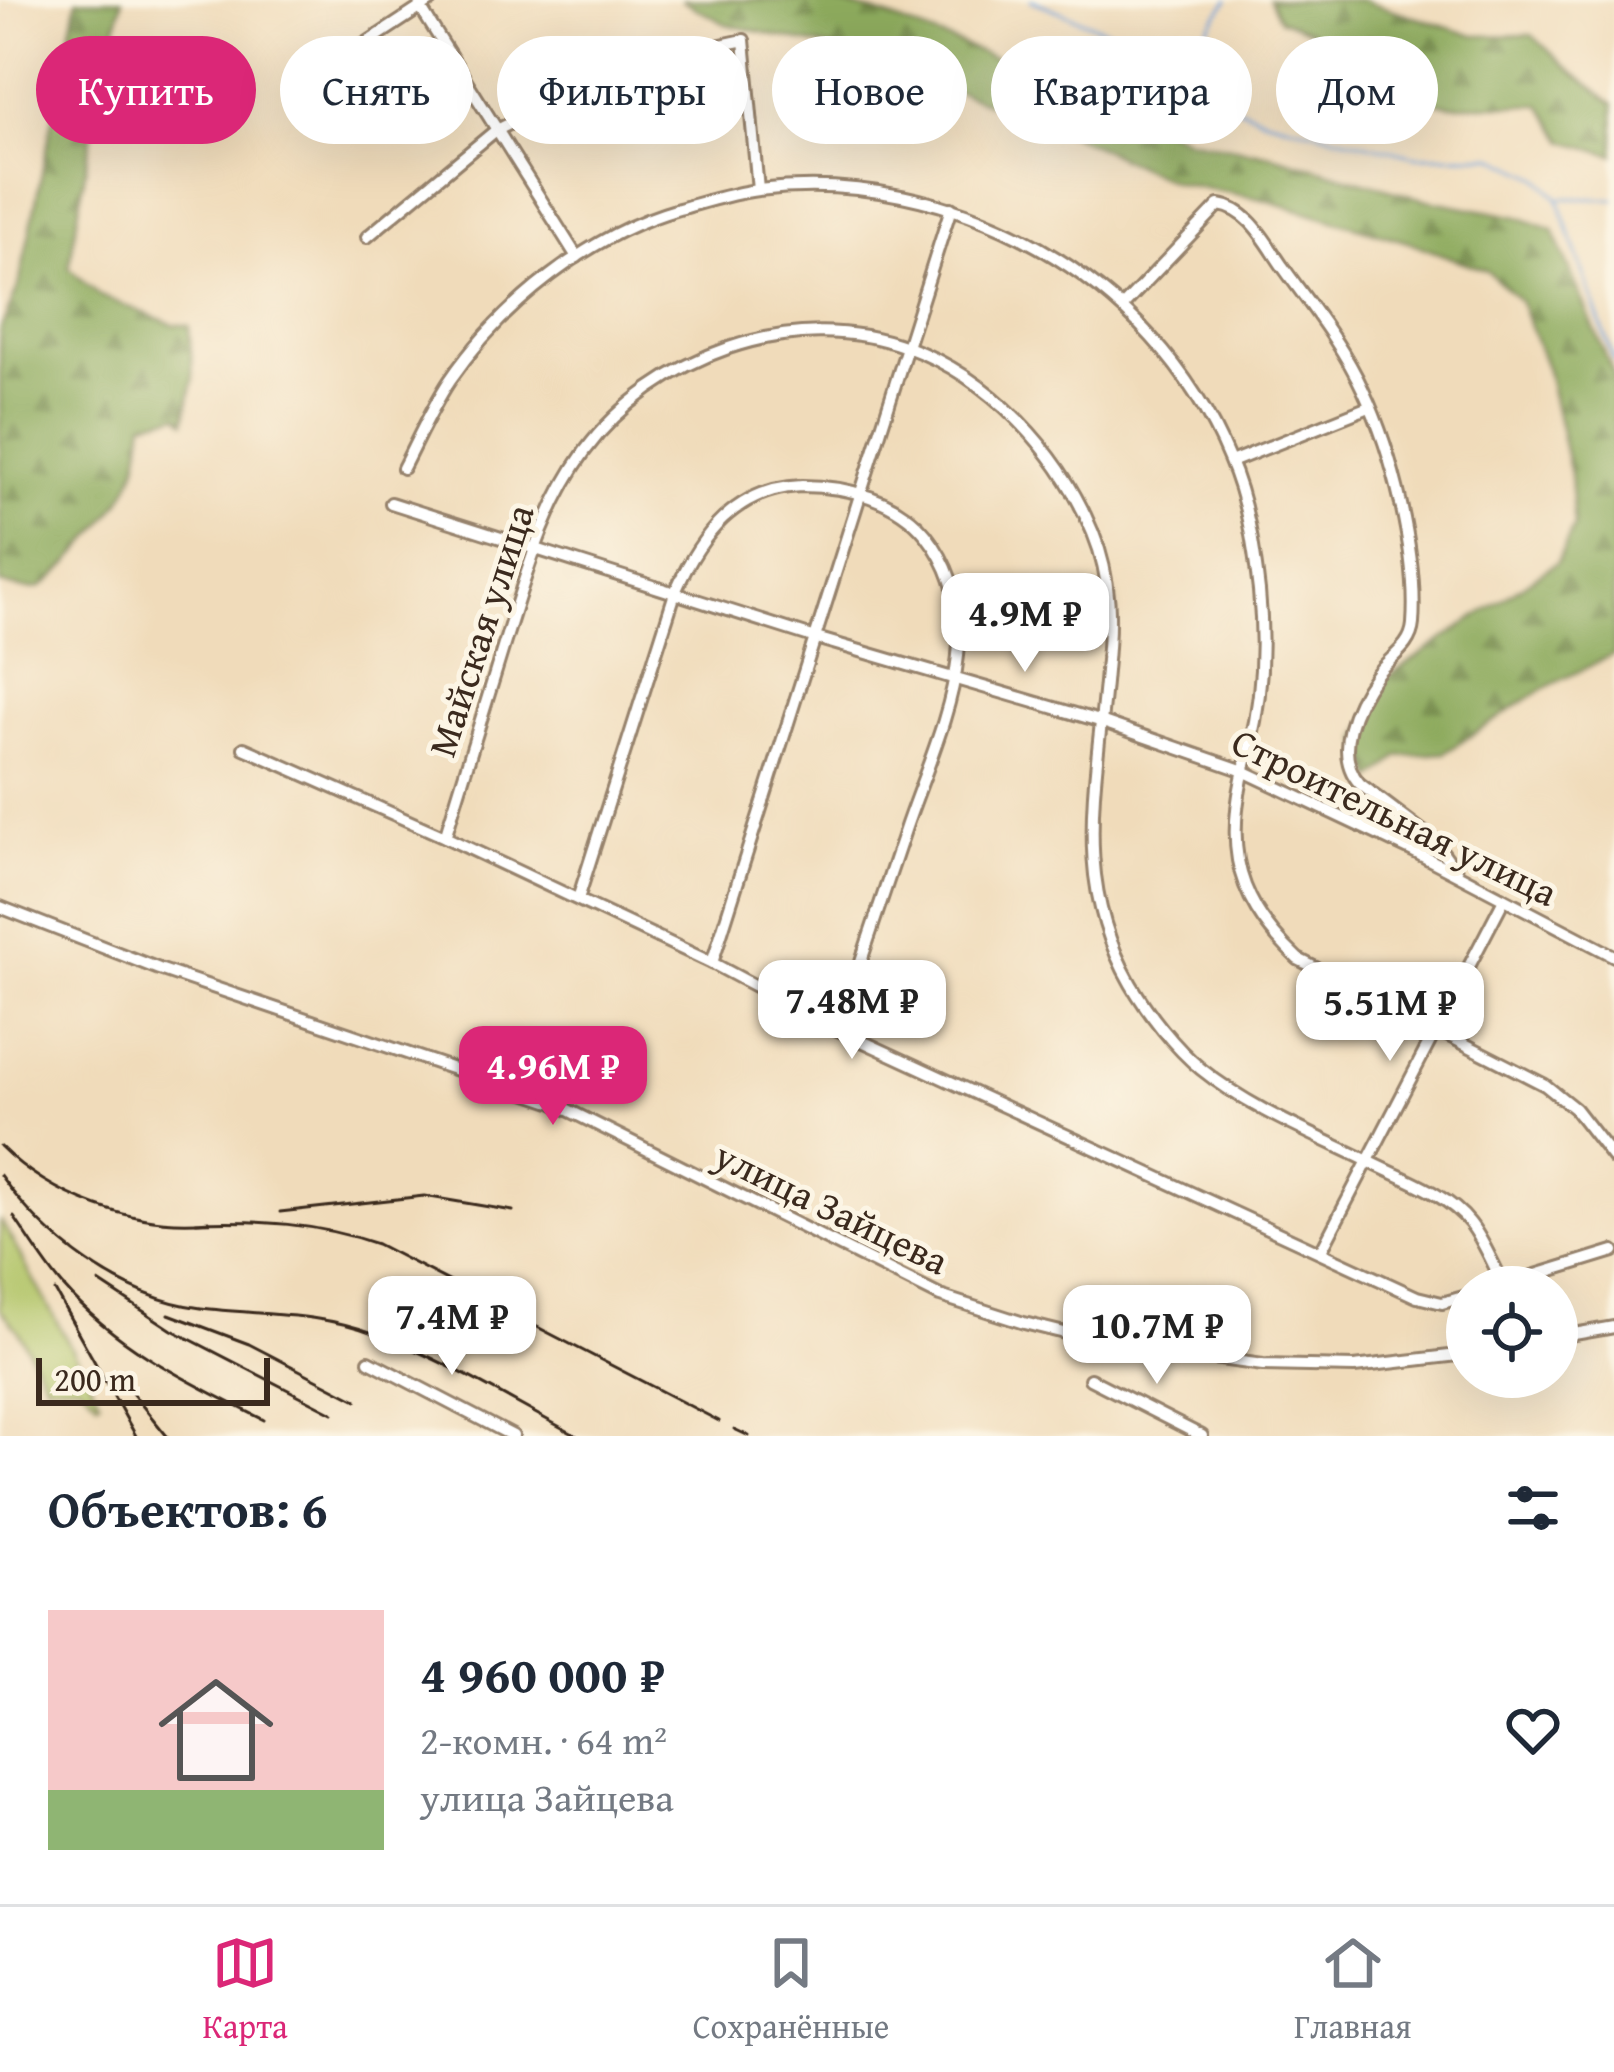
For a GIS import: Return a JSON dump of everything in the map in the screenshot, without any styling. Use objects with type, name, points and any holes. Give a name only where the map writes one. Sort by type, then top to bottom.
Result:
[{"type":"street","points":[[377,36],[432,0]]},
{"type":"street","points":[[420,8],[578,257]]},
{"type":"street","points":[[367,237],[495,131],[592,83],[684,53],[744,40],[758,190]]},
{"type":"street","points":[[403,468],[448,383],[478,343],[578,257],[654,216],[758,190],[878,191],[950,208],[1074,266],[1165,351],[1195,395],[1231,462],[1251,532],[1262,634],[1257,701],[1234,808],[1241,874],[1253,908],[1298,959],[1545,1085],[1575,1109],[1614,1159]]},
{"type":"street","points":[[1122,307],[1204,219],[1219,206],[1235,208],[1256,228],[1364,391],[1394,480],[1409,562],[1413,626],[1409,641],[1378,671],[1359,701],[1346,759],[1360,784],[1434,840],[1459,874]]},
{"type":"street","points":[[712,963],[950,208]]},
{"type":"street","name":"Майская улица","points":[[445,837],[535,547],[558,493],[584,452],[645,390],[714,351],[762,338],[842,334],[909,347],[998,401],[1036,437],[1093,533],[1108,582],[1112,624],[1090,824],[1091,867],[1114,953],[1134,989],[1200,1068],[1274,1113],[1426,1189],[1469,1220],[1491,1266]]},
{"type":"street","points":[[1231,462],[1369,407]]},
{"type":"street","points":[[578,899],[676,590],[694,550],[731,510],[762,494],[799,486],[861,494],[890,505],[915,522],[945,559],[960,608],[956,679],[838,1030]]},
{"type":"street","name":"Строительная улица","points":[[391,503],[816,638],[1102,722],[1241,770],[1459,874],[1614,956]]},
{"type":"street","points":[[244,748],[578,899],[838,1030],[1418,1297],[1446,1302]]},
{"type":"street","points":[[1321,1251],[1504,899]]},
{"type":"street","name":"улица Зайцева","points":[[0,907],[159,969],[554,1103],[940,1296],[1024,1323],[1105,1343],[1263,1365],[1354,1367],[1446,1356]]},
{"type":"street","points":[[1563,1266],[1614,1250]]},
{"type":"street","points":[[1578,1333],[1614,1327]]},
{"type":"street","points":[[369,1361],[513,1436]]},
{"type":"street","points":[[1090,1379],[1202,1436]]},
{"type":"green space","points":[[77,0],[122,0],[114,36],[70,36]]},
{"type":"green space","points":[[681,0],[821,0],[877,13],[937,36],[778,36],[726,24]]},
{"type":"green space","points":[[1269,0],[1362,0],[1474,36],[1532,35],[1614,104],[1614,155],[1565,141],[1541,105],[1438,103],[1438,36],[1316,36],[1279,19]]},
{"type":"green space","points":[[967,47],[991,56],[991,104],[967,95]]},
{"type":"green space","points":[[48,144],[90,144],[69,268],[100,296],[189,326],[193,380],[185,421],[179,415],[144,422],[132,480],[100,527],[47,583],[24,589],[0,584],[0,330],[19,285]]},
{"type":"green space","points":[[1091,144],[1214,144],[1272,155],[1423,199],[1518,217],[1553,230],[1614,376],[1614,654],[1541,690],[1444,753],[1399,756],[1374,779],[1359,739],[1388,677],[1557,562],[1574,526],[1570,474],[1547,370],[1520,301],[1486,270],[1262,199],[1173,182]]},
{"type":"green space","points":[[0,1219],[100,1400],[79,1384],[46,1384],[18,1330],[0,1309]]},
{"type":"waterway","points":[[1031,0],[1129,39],[1172,80],[1266,119],[1416,156],[1493,156],[1539,178],[1558,198],[1614,199]]},
{"type":"waterway","points":[[1203,36],[1228,0]]},
{"type":"waterway","points":[[1558,199],[1614,361]]},
{"type":"railway","points":[[0,1146],[44,1180],[97,1206],[153,1220],[209,1221]]},
{"type":"railway","points":[[0,1175],[62,1243],[142,1292],[201,1308],[352,1326],[451,1368],[577,1436]]},
{"type":"railway","points":[[280,1212],[424,1196],[513,1211]]},
{"type":"railway","points":[[14,1217],[63,1286],[107,1328],[157,1363],[264,1420]]},
{"type":"railway","points":[[196,1222],[288,1224],[377,1244],[719,1421]]},
{"type":"railway","points":[[99,1282],[172,1330],[333,1413]]},
{"type":"railway","points":[[55,1291],[136,1436]]},
{"type":"railway","points":[[169,1314],[249,1344],[357,1400]]},
{"type":"railway","points":[[114,1371],[167,1436]]},
{"type":"railway","points":[[734,1429],[749,1436]]}]
